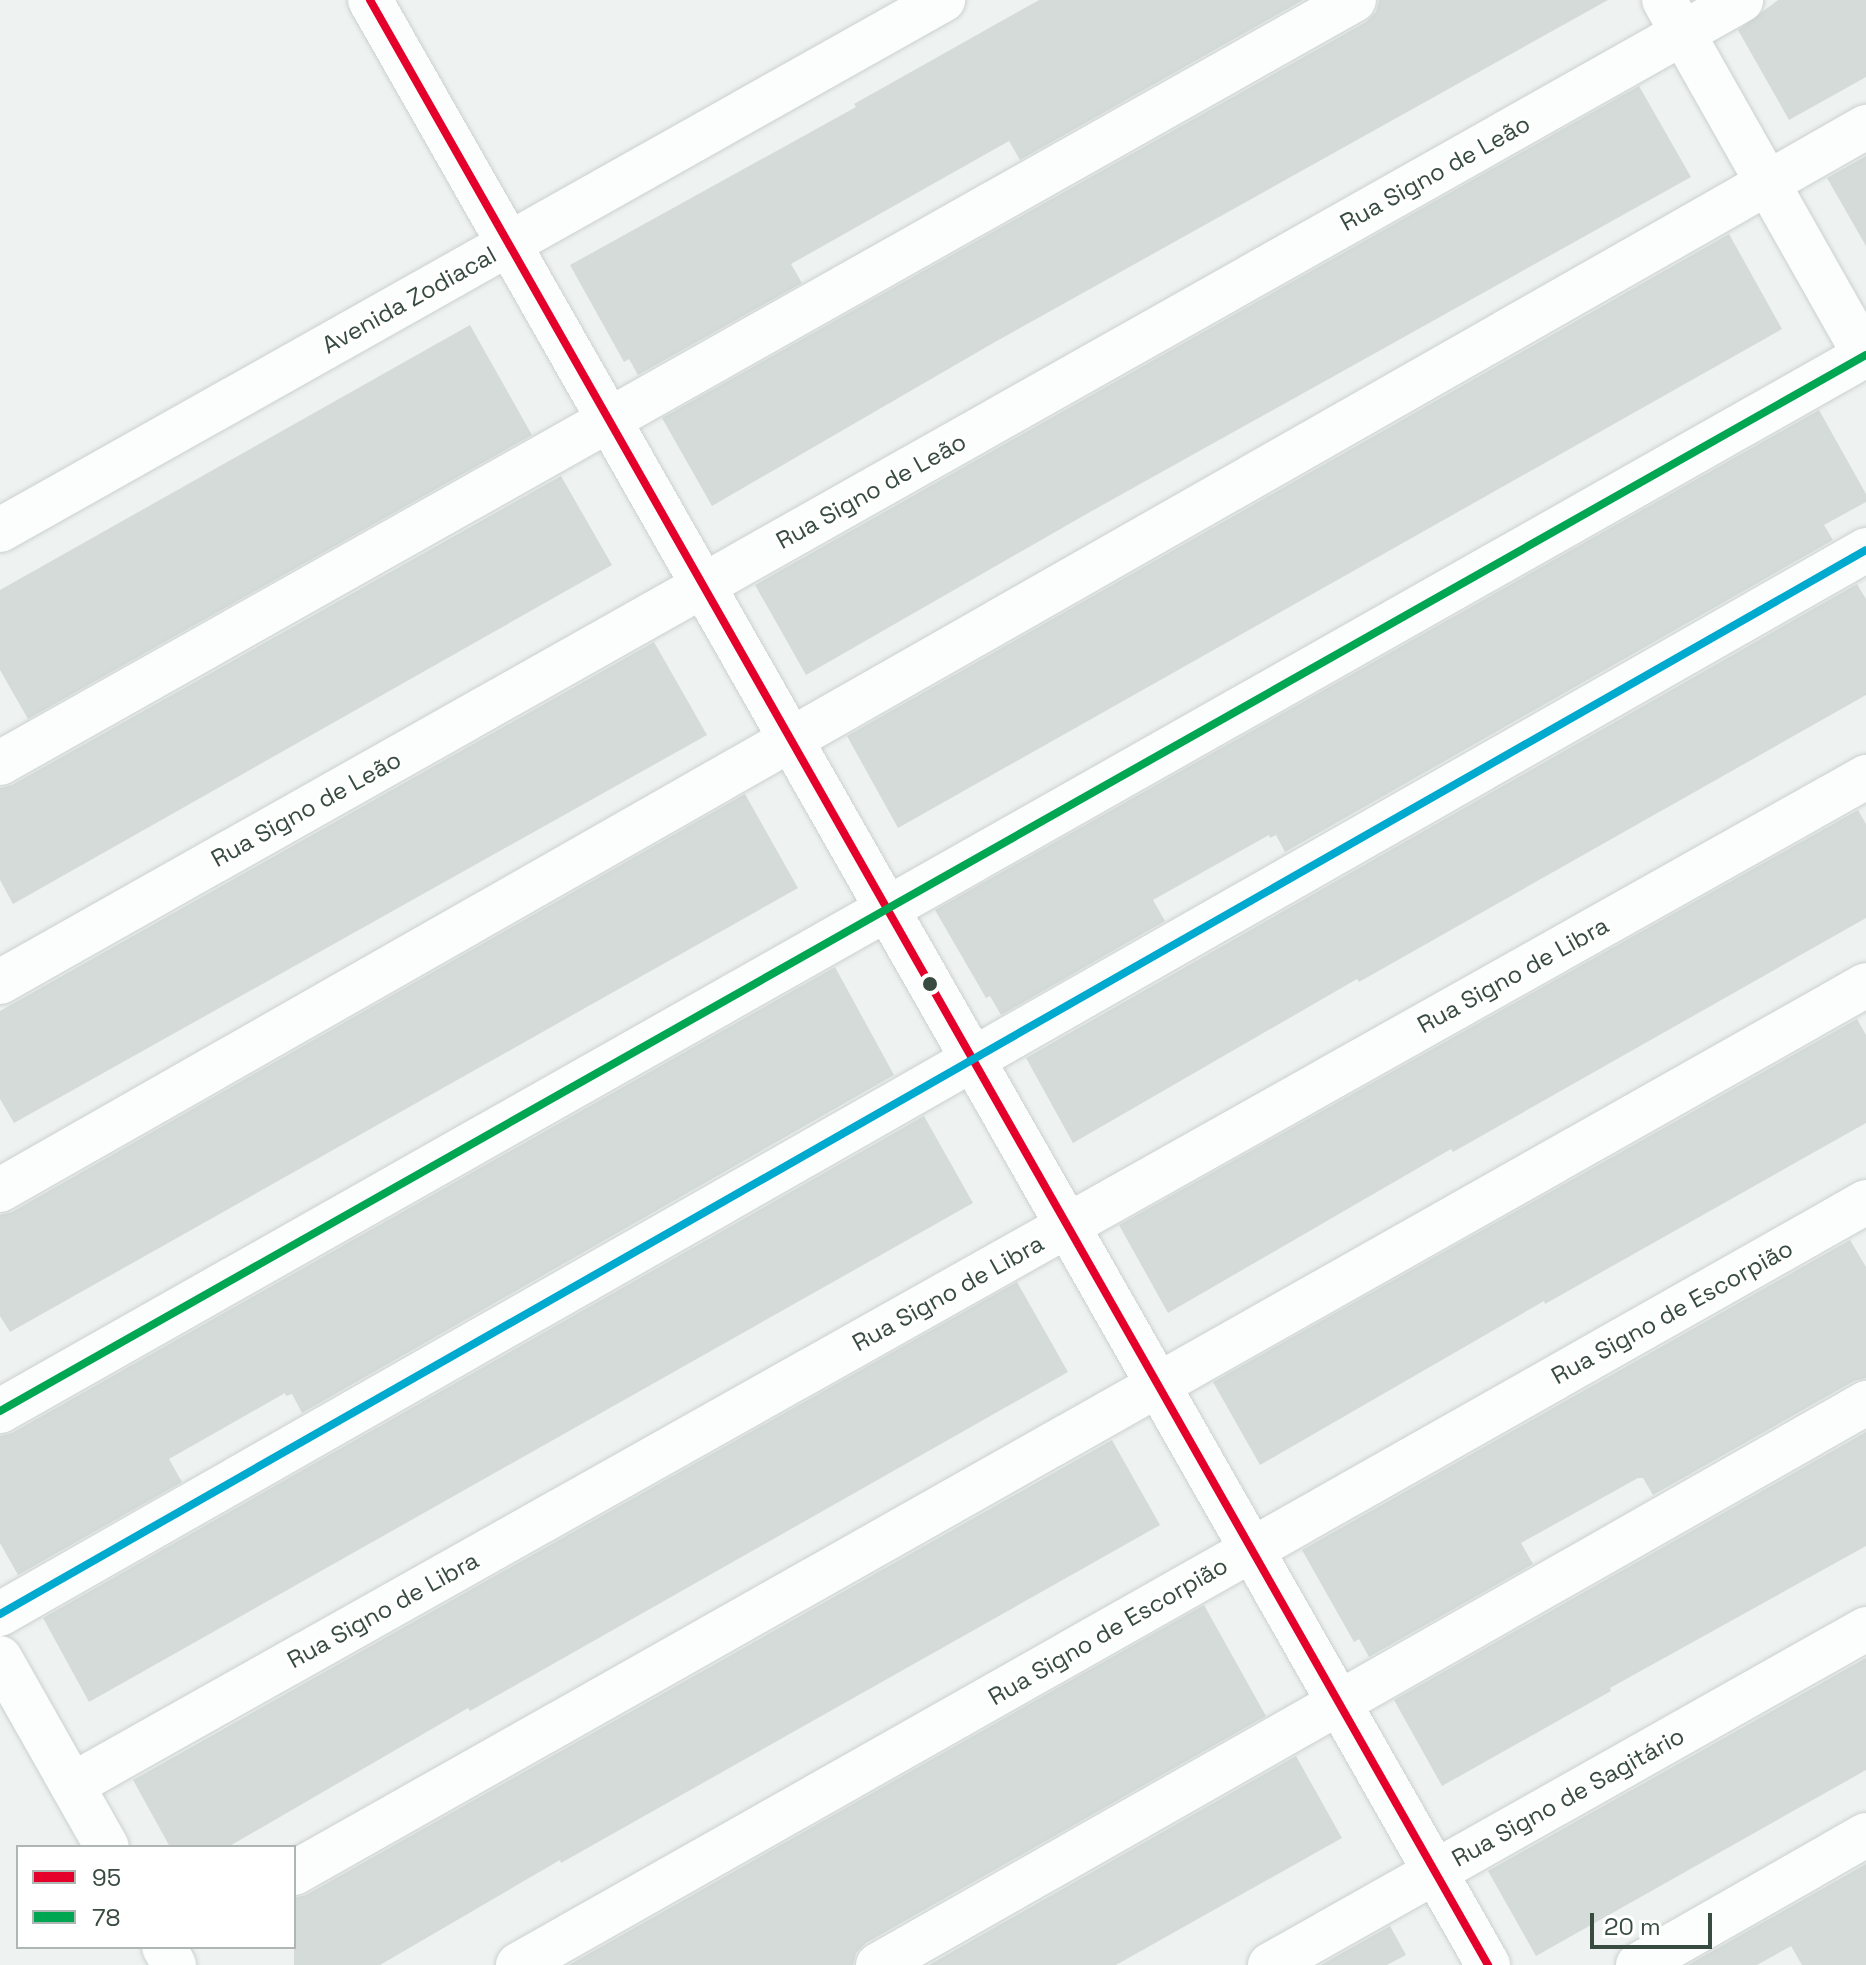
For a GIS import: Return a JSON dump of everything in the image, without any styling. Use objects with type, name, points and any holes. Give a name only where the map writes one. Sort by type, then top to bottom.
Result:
[{"type":"street","points":[[370,0],[1488,1965]]},
{"type":"street","name":"Avenida Zodiacal","points":[[0,530],[943,0]]},
{"type":"street","points":[[0,763],[1354,0]]},
{"type":"street","name":"Rua Signo de Leão","points":[[0,982],[703,586],[1673,17],[1741,0]]},
{"type":"street","points":[[0,1411],[1866,356],[1673,17]]},
{"type":"street","points":[[0,1190],[1866,127]]},
{"type":"street","points":[[0,1614],[1866,550]]},
{"type":"street","name":"Rua Signo de Libra","points":[[72,1785],[1866,777]]},
{"type":"street","points":[[296,1872],[1866,985]]},
{"type":"street","name":"Rua Signo de Escorpião","points":[[518,1965],[1866,1202]]},
{"type":"street","points":[[878,1965],[1866,1403]]},
{"type":"street","name":"Rua Signo de Sagitário","points":[[1270,1965],[1866,1629]]},
{"type":"street","points":[[0,1658],[106,1845]]},
{"type":"street","points":[[1638,1965],[1866,1835]]},
{"type":"building","points":[[1039,0],[1303,0],[1020,160],[1009,141],[791,264],[802,283],[638,375],[629,359],[624,362],[570,265],[856,107],[854,104]]},
{"type":"building","points":[[1379,0],[1608,0],[995,342],[712,506],[662,418],[1366,22],[1376,12]]},
{"type":"building","points":[[1778,0],[1866,0],[1866,77],[1789,120],[1738,30]]},
{"type":"building","points":[[1639,86],[1691,177],[1090,512],[806,675],[755,585]]},
{"type":"building","points":[[1866,156],[1866,246],[1827,178]]},
{"type":"building","points":[[1729,234],[1782,329],[898,828],[847,736]]},
{"type":"building","points":[[470,325],[532,435],[28,719],[0,670],[0,590]]},
{"type":"building","points":[[1819,410],[1866,494],[1866,502],[1824,525],[1833,540],[1285,852],[1276,835],[1270,838],[1269,835],[1153,900],[1165,921],[1001,1015],[990,996],[986,998],[935,910]]},
{"type":"building","points":[[561,476],[612,565],[13,904],[0,880],[0,788],[12,785]]},
{"type":"building","points":[[1857,584],[1866,599],[1866,695],[1359,982],[1357,979],[1073,1143],[1026,1058]]},
{"type":"building","points":[[654,642],[707,735],[14,1123],[0,1099],[0,1011]]},
{"type":"building","points":[[745,794],[798,888],[10,1332],[0,1316],[0,1215],[12,1212]]},
{"type":"building","points":[[1858,810],[1866,824],[1866,918],[1453,1152],[1451,1149],[1168,1313],[1119,1225]]},
{"type":"building","points":[[835,967],[894,1075],[302,1413],[292,1394],[286,1396],[285,1393],[169,1459],[182,1482],[18,1575],[0,1543],[0,1436],[12,1433]]},
{"type":"building","points":[[1857,1019],[1866,1035],[1866,1123],[1545,1304],[1544,1301],[1260,1465],[1213,1382]]},
{"type":"building","points":[[924,1116],[973,1203],[89,1702],[43,1618]]},
{"type":"building","points":[[1850,1240],[1866,1267],[1866,1378],[1854,1381],[1653,1495],[1643,1478],[1638,1478],[1521,1543],[1533,1564],[1369,1657],[1359,1639],[1354,1642],[1302,1550]]},
{"type":"building","points":[[1017,1282],[1068,1372],[470,1711],[468,1708],[231,1845],[169,1845],[133,1780]]},
{"type":"building","points":[[1866,1432],[1866,1546],[1610,1688],[1611,1691],[1442,1786],[1394,1700]]},
{"type":"building","points":[[1112,1440],[1160,1525],[561,1863],[560,1860],[380,1965],[294,1965],[296,1898],[306,1895]]},
{"type":"building","points":[[1204,1605],[1266,1716],[866,1943],[856,1953],[853,1965],[569,1965]]},
{"type":"building","points":[[1866,1658],[1866,1770],[1536,1956],[1488,1871]]},
{"type":"building","points":[[1296,1756],[1342,1838],[1116,1965],[929,1965]]},
{"type":"building","points":[[1866,1864],[1866,1965],[1802,1965],[1791,1946],[1757,1965],[1688,1965]]},
{"type":"building","points":[[1390,1926],[1406,1955],[1387,1965],[1321,1965]]},
{"type":"transit line","name":"95","points":[[370,0],[1488,1965]]},
{"type":"transit line","name":"78","points":[[0,1411],[1866,355]]},
{"type":"transit line","points":[[0,1614],[1866,550]]}]
